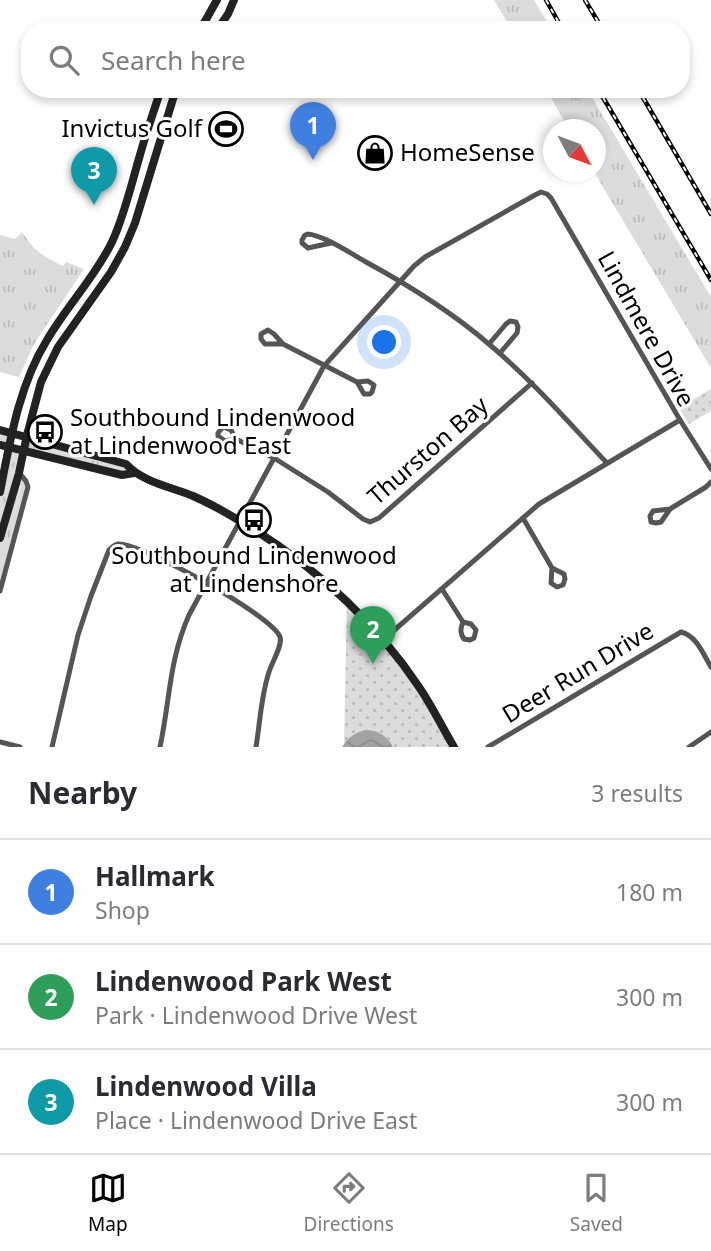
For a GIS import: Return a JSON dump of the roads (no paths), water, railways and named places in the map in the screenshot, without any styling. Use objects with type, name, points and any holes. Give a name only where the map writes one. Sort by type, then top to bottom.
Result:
[{"type":"street","points":[[205,21],[217,0]]},
{"type":"street","points":[[223,21],[234,0]]},
{"type":"street","points":[[0,492],[2,469],[29,378],[46,341],[111,243],[122,218],[158,98]]},
{"type":"street","points":[[0,538],[41,382],[71,327],[111,272],[130,236],[173,98]]},
{"type":"street","name":"Lindmere Drive","points":[[383,640],[539,503],[680,420],[547,194],[541,192],[535,195],[425,257],[402,281]]},
{"type":"street","points":[[331,243],[308,248],[302,240],[305,235],[313,234],[331,243],[402,281],[459,320],[532,383],[607,463]]},
{"type":"street","points":[[160,747],[176,651],[189,615],[324,366],[402,281]]},
{"type":"street","points":[[489,344],[506,324],[510,321],[516,323],[517,333],[500,353]]},
{"type":"street","points":[[283,344],[357,382]]},
{"type":"street","name":"Thurston Bay","points":[[275,458],[328,492],[367,522],[375,521],[532,383]]},
{"type":"street","points":[[680,420],[711,469]]},
{"type":"street","points":[[0,429],[126,464],[134,473],[195,497],[240,521],[303,562],[347,600],[383,640],[419,687],[454,747]]},
{"type":"street","points":[[236,439],[275,458]]},
{"type":"street","points":[[0,445],[122,475],[134,473]]},
{"type":"street","points":[[0,592],[28,487],[19,473]]},
{"type":"street","points":[[670,509],[711,482]]},
{"type":"street","points":[[523,518],[552,568]]},
{"type":"street","points":[[52,747],[84,616],[109,550],[118,544],[207,582],[257,616],[281,638],[267,677],[256,747]]},
{"type":"street","points":[[442,589],[463,622]]},
{"type":"street","name":"Deer Run Drive","points":[[488,747],[681,632],[695,640],[711,667]]},
{"type":"street","points":[[689,747],[711,732]]},
{"type":"street","points":[[0,742],[20,747]]},
{"type":"water","points":[[365,730],[381,734],[393,747],[342,747],[352,736]]},
{"type":"railway","points":[[546,0],[558,21]]},
{"type":"railway","points":[[585,0],[598,21]]},
{"type":"railway","points":[[603,98],[711,280]]},
{"type":"railway","points":[[643,98],[711,214]]},
{"type":"place","name":"Invictus Golf","points":[[226,129]]},
{"type":"place","name":"HomeSense","points":[[375,153]]},
{"type":"place","name":"Hallmark","points":[[313,160]]},
{"type":"place","name":"Lindenwood Villa","points":[[94,205]]},
{"type":"place","name":"Southbound Lindenwood at Lindenwood East","points":[[45,432]]},
{"type":"place","name":"Southbound Lindenwood at Lindenshore","points":[[254,520]]},
{"type":"place","name":"Lindenwood Park West","points":[[373,664]]}]
